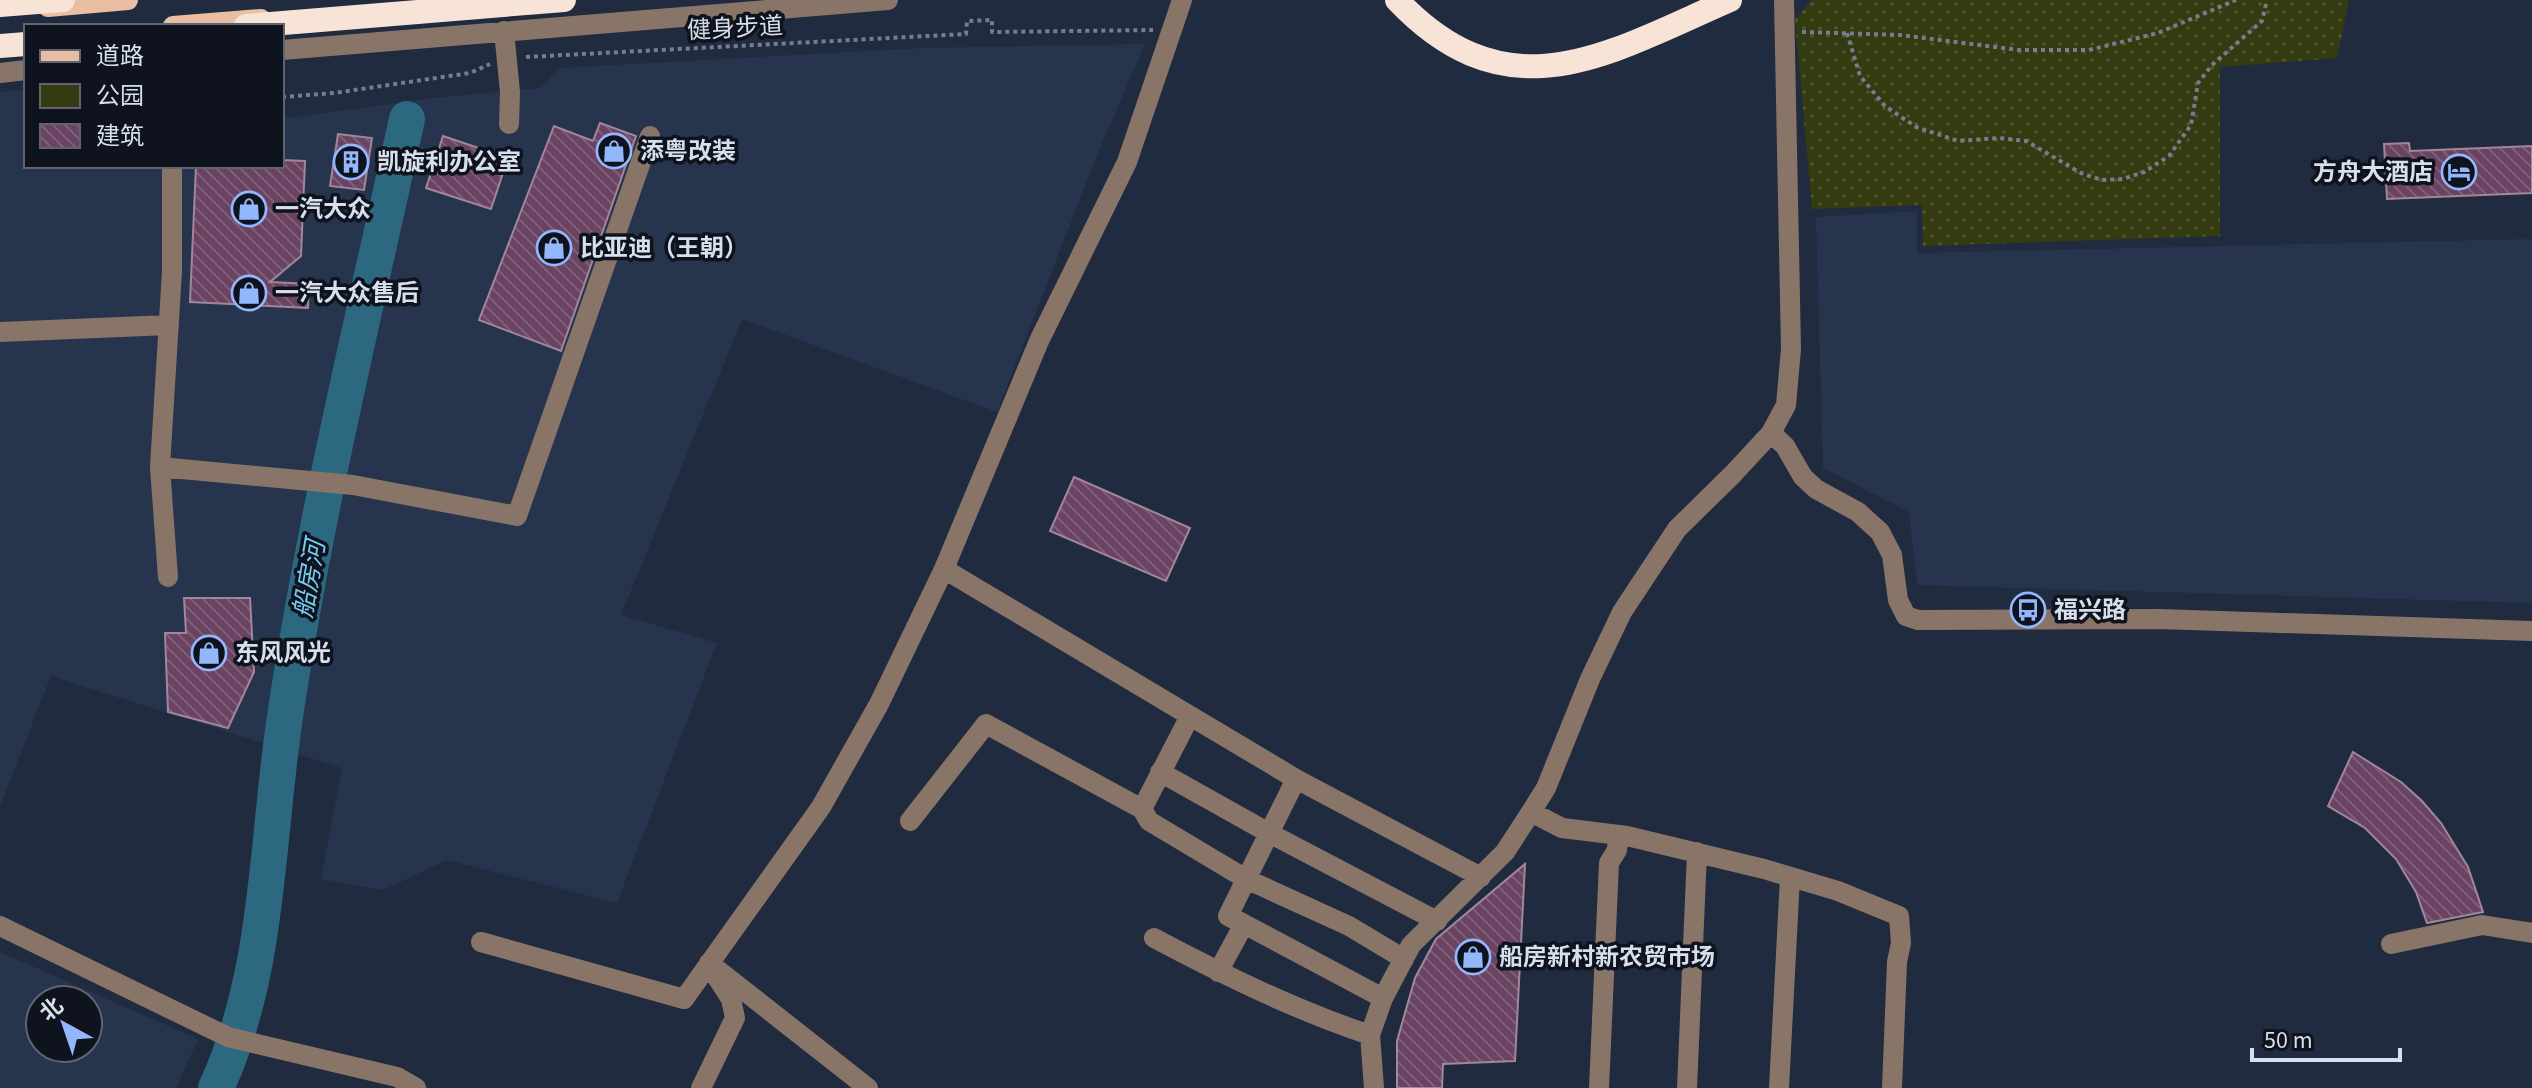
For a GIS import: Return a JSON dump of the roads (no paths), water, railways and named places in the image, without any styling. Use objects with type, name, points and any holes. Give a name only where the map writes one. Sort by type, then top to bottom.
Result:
[{"type":"highway","points":[[0,8],[63,0]]},
{"type":"highway","points":[[270,24],[564,0]]},
{"type":"highway","points":[[1397,0],[1422,24],[1460,49],[1498,63],[1531,67],[1569,64],[1605,55],[1730,0]]},
{"type":"highway","points":[[0,43],[24,41]]},
{"type":"main road","points":[[0,8],[128,0]]},
{"type":"main road","points":[[197,24],[491,0]]},
{"type":"street","points":[[284,50],[888,0]]},
{"type":"street","points":[[481,942],[684,999],[821,807],[879,704],[944,569],[1039,341],[1127,162],[1182,0]]},
{"type":"street","points":[[1374,1088],[1370,1035],[1383,998],[1411,945],[1505,852],[1546,788],[1590,679],[1622,612],[1644,577],[1677,529],[1771,433],[1786,405],[1791,349],[1784,0]]},
{"type":"street","points":[[504,31],[510,92],[509,124]]},
{"type":"street","points":[[0,73],[24,70]]},
{"type":"street","points":[[160,467],[353,485],[517,516],[650,136]]},
{"type":"street","points":[[168,577],[160,467],[172,271],[172,168]]},
{"type":"street","points":[[0,332],[169,325]]},
{"type":"street","points":[[1771,433],[1785,446],[1803,477],[1816,489],[1858,512],[1880,532],[1892,555],[1898,600],[1906,616],[1918,620],[2159,619],[2532,631]]},
{"type":"street","points":[[944,569],[1296,779],[1481,877]]},
{"type":"street","points":[[1142,809],[1190,716]]},
{"type":"street","points":[[910,821],[986,724],[1142,809],[1149,821],[1246,879],[1349,926],[1404,959]]},
{"type":"street","points":[[1160,772],[1437,921]]},
{"type":"street","points":[[1296,779],[1228,916],[1383,998]]},
{"type":"street","points":[[1531,812],[1562,828],[1618,835],[1790,877],[1838,891],[1899,916],[1901,943],[1897,962],[1892,1088]]},
{"type":"street","points":[[1599,1088],[1609,863],[1617,850],[1618,835]]},
{"type":"street","points":[[1687,1088],[1697,852]]},
{"type":"street","points":[[1779,1088],[1790,877]]},
{"type":"street","points":[[1218,972],[1244,924]]},
{"type":"street","points":[[2391,944],[2482,925],[2532,933]]},
{"type":"street","points":[[0,926],[228,1037],[397,1077],[416,1088]]},
{"type":"street","points":[[1154,938],[1218,972],[1323,1019],[1370,1035]]},
{"type":"street","points":[[701,1088],[735,1018],[731,999],[709,963]]},
{"type":"street","points":[[709,963],[868,1088]]},
{"type":"water","points":[[231,1036],[254,1038],[232,1088],[206,1088]]},
{"type":"waterway","name":"船房河","points":[[216,1088],[234,1043],[257,950],[298,636],[342,413],[407,119]]},
{"type":"place","name":"添粤改装","points":[[614,151]]},
{"type":"place","name":"凯旋利办公室","points":[[351,162]]},
{"type":"place","name":"方舟大酒店","points":[[2459,172]]},
{"type":"place","name":"一汽大众","points":[[249,209]]},
{"type":"place","name":"比亚迪（王朝）","points":[[554,248]]},
{"type":"place","name":"一汽大众售后","points":[[249,293]]},
{"type":"place","name":"福兴路","points":[[2028,610]]},
{"type":"place","name":"东风风光","points":[[209,653]]},
{"type":"place","name":"船房新村新农贸市场","points":[[1473,957]]}]
